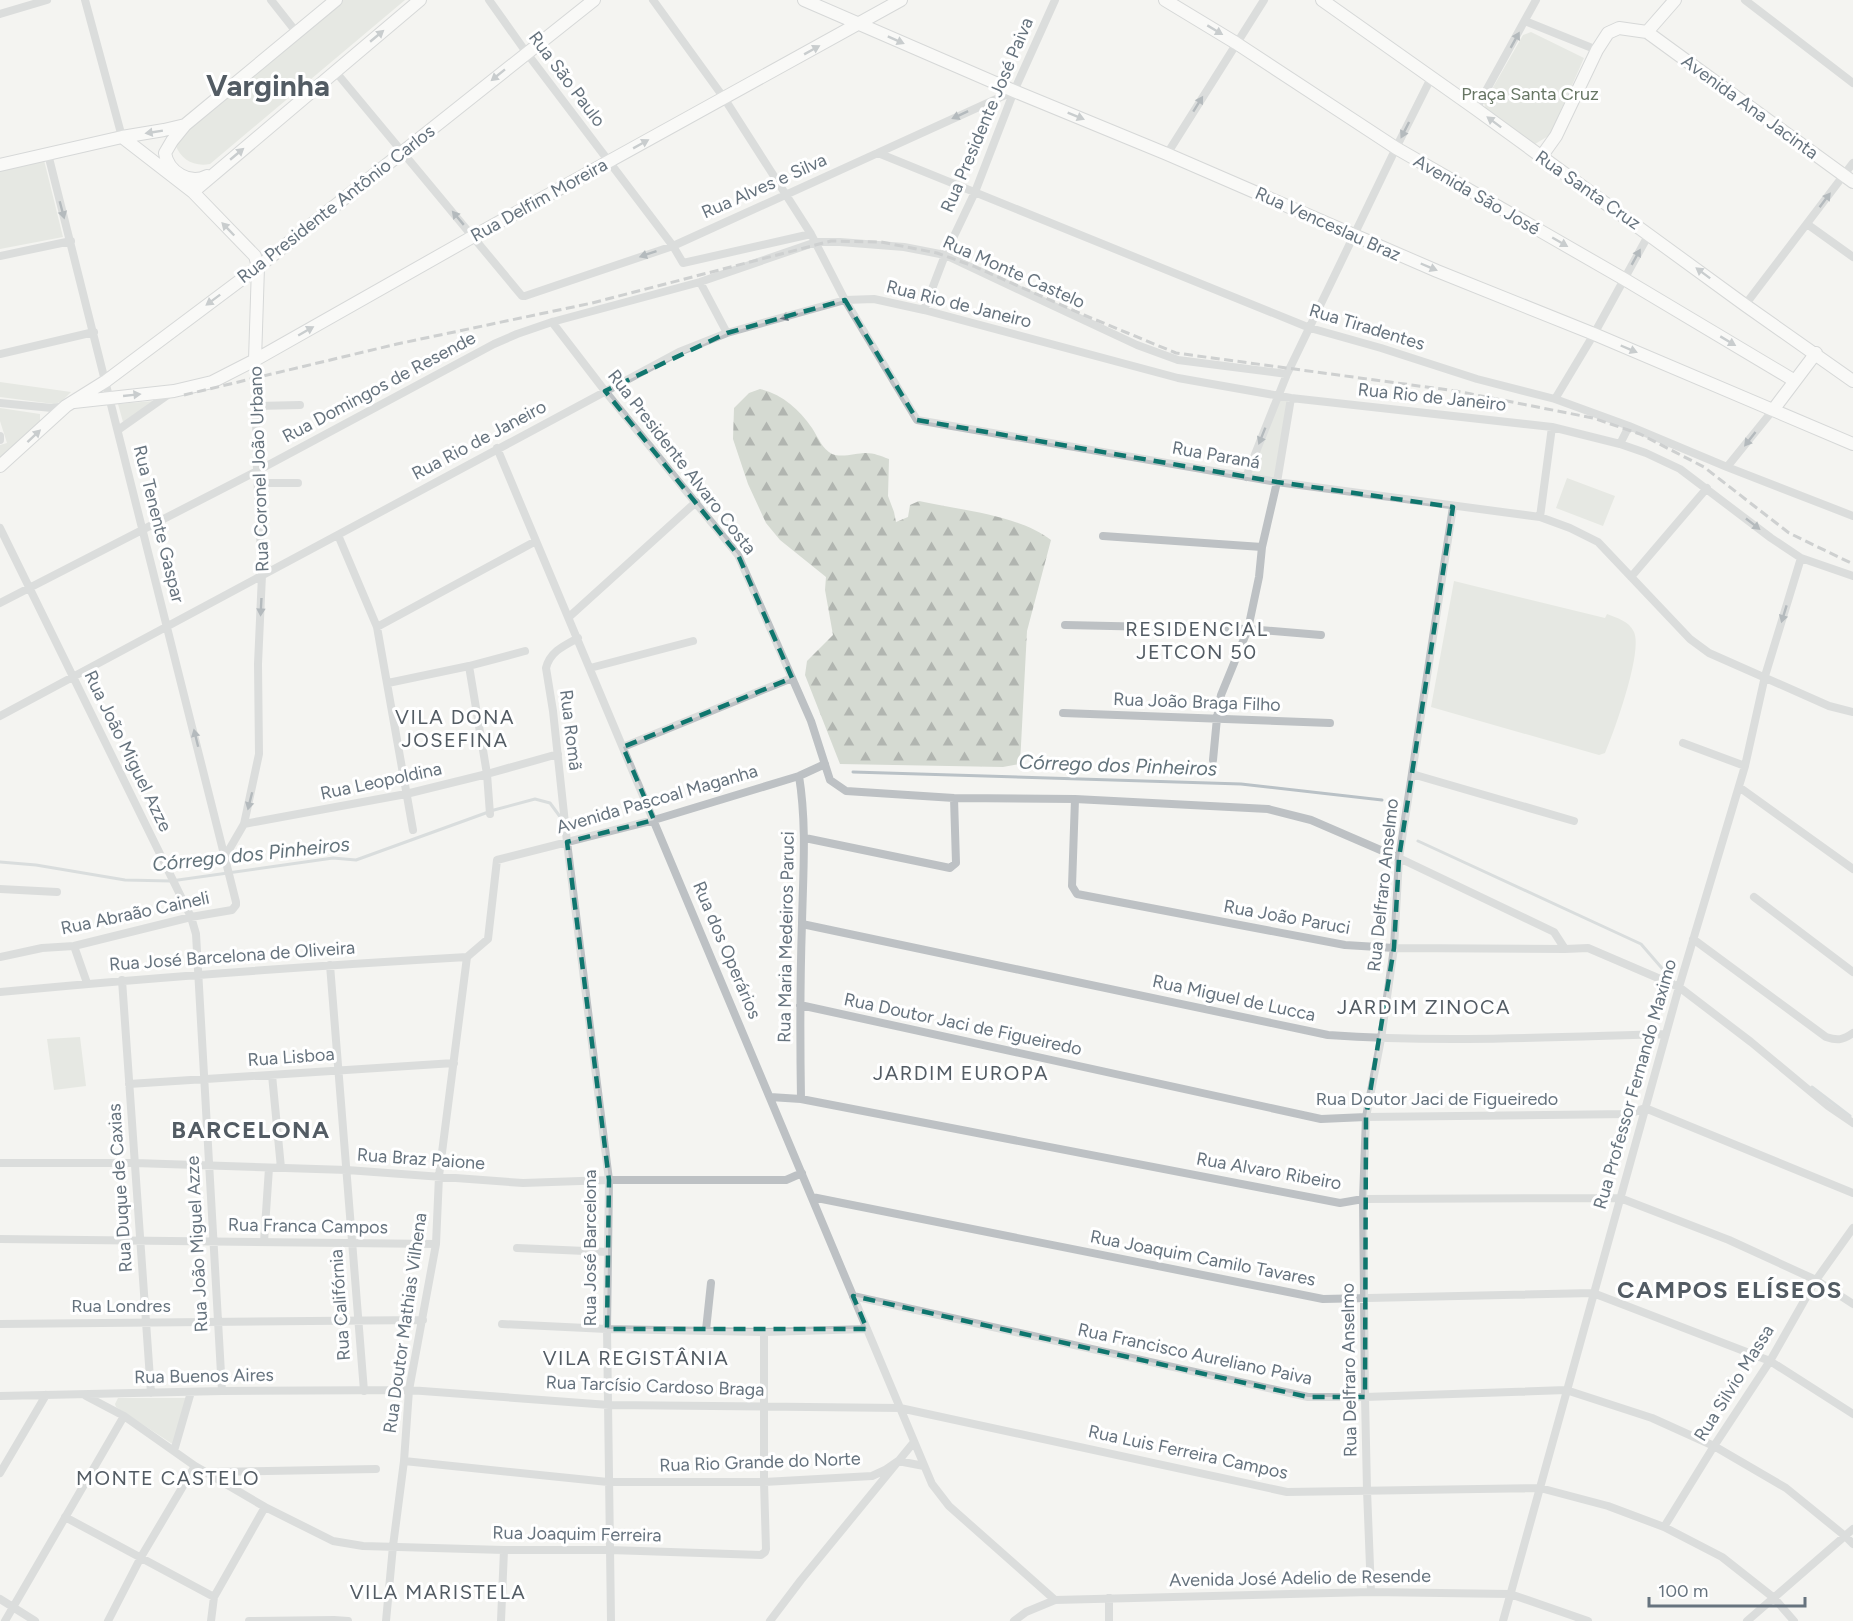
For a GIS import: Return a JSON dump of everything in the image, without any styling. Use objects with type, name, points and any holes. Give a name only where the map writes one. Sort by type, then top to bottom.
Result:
[{"type":"main road","points":[[216,171],[204,178],[194,180],[180,174],[168,162],[165,157],[166,150],[185,125],[336,0]]},
{"type":"main road","points":[[193,192],[420,0]]},
{"type":"main road","name":"Rua Presidente Antônio Carlos","points":[[0,467],[70,404],[106,381],[258,267],[594,0]]},
{"type":"main road","name":"Rua Venceslau Braz","points":[[804,0],[1437,271],[1594,334],[1853,444]]},
{"type":"main road","name":"Rua Delfim Moreira","points":[[70,404],[174,391],[212,382],[901,0]]},
{"type":"main road","name":"Avenida São José","points":[[1165,0],[1236,43],[1396,148],[1624,279],[1795,381]]},
{"type":"main road","points":[[1541,157],[1556,136],[1597,50],[1611,30],[1620,28],[1647,32],[1675,0]]},
{"type":"main road","name":"Rua Santa Cruz","points":[[1328,2],[1853,381]]},
{"type":"main road","name":"Avenida Ana Jacinta","points":[[1647,32],[1848,179]]},
{"type":"main road","points":[[0,165],[185,125]]},
{"type":"main road","points":[[122,137],[193,192],[255,256],[258,267]]},
{"type":"main road","name":"Rua Coronel João Urbano","points":[[255,360],[258,267]]},
{"type":"main road","points":[[1773,410],[1816,353]]},
{"type":"street","points":[[0,14],[47,0]]},
{"type":"street","points":[[85,0],[122,137]]},
{"type":"street","points":[[271,0],[297,33]]},
{"type":"street","name":"Rua São Paulo","points":[[489,0],[684,263],[811,234]]},
{"type":"street","name":"Rua Paraná","points":[[653,0],[724,98],[811,234],[845,300],[917,420],[1277,482],[1540,517],[1598,542],[1690,639],[1709,653],[1828,706],[1853,712]]},
{"type":"street","name":"Rua Presidente José Paiva","points":[[924,310],[945,255],[975,192],[1014,91],[1055,0]]},
{"type":"street","points":[[1167,154],[1264,0]]},
{"type":"street","points":[[1476,109],[1536,0]]},
{"type":"street","points":[[1745,0],[1853,83]]},
{"type":"street","points":[[1525,21],[1597,50]]},
{"type":"street","points":[[335,71],[474,236]]},
{"type":"street","points":[[1246,477],[1287,374],[1431,78]]},
{"type":"street","name":"Rua Alves e Silva","points":[[474,236],[522,296],[532,295],[673,246],[1014,91]]},
{"type":"street","name":"Rua Tiradentes","points":[[878,153],[1310,328],[1477,379],[1555,399],[1629,426],[1853,516]]},
{"type":"street","name":"Rua Tenente Gaspar","points":[[48,154],[236,902]]},
{"type":"street","points":[[1745,305],[1807,224],[1848,179],[1853,163]]},
{"type":"street","points":[[1807,224],[1853,257]]},
{"type":"street","points":[[1555,399],[1649,234]]},
{"type":"street","points":[[0,256],[71,241]]},
{"type":"street","name":"Rua Monte Castelo","points":[[552,322],[700,282],[816,242],[888,245],[945,255],[1137,345],[1178,360],[1287,374]]},
{"type":"street","points":[[700,282],[727,333]]},
{"type":"street","name":"Rua Rio de Janeiro","points":[[0,716],[678,352],[727,333],[845,300],[874,299],[924,310],[1178,378],[1291,398],[1552,427],[1620,444],[1680,469],[1801,558],[1853,576]]},
{"type":"street","name":"Rua Presidente Alvaro Costa","points":[[552,322],[738,555],[811,720],[830,780],[846,791],[954,798],[1075,799],[1268,809],[1311,820],[1398,858],[1554,932],[1565,949]]},
{"type":"street","name":"Rua Domingos de Resende","points":[[0,603],[257,471],[494,344],[552,322]]},
{"type":"street","points":[[0,354],[94,332]]},
{"type":"street","name":"Rua Coronel João Urbano","points":[[226,855],[244,824],[259,754],[258,664],[262,575],[255,360]]},
{"type":"street","name":"Rua Delfim Moreira","points":[[118,430],[174,391]]},
{"type":"street","points":[[1213,760],[1221,695],[1248,629],[1291,398]]},
{"type":"street","points":[[0,403],[52,408],[70,404]]},
{"type":"street","points":[[257,406],[300,405]]},
{"type":"street","points":[[1727,467],[1773,410]]},
{"type":"street","points":[[1620,444],[1629,426]]},
{"type":"street","points":[[1540,517],[1552,427]]},
{"type":"street","name":"Rua dos Operários","points":[[497,448],[924,1466]]},
{"type":"street","points":[[258,483],[298,483]]},
{"type":"street","points":[[1631,577],[1707,488]]},
{"type":"street","points":[[568,617],[696,502]]},
{"type":"street","name":"Rua Delfraro Anselmo","points":[[1371,1592],[1366,1490],[1365,1397],[1363,1199],[1366,1117],[1381,1039],[1394,948],[1398,858],[1454,507]]},
{"type":"street","name":"Rua João Miguel Azze","points":[[0,528],[191,917],[196,934],[222,1391]]},
{"type":"street","points":[[339,535],[378,627],[412,830]]},
{"type":"street","points":[[1103,536],[1262,547]]},
{"type":"street","points":[[378,627],[536,542]]},
{"type":"street","name":"Rua Professor Fernando Maximo","points":[[1503,1621],[1679,987],[1745,766],[1765,676],[1801,558]]},
{"type":"street","points":[[1065,625],[1248,629],[1321,634]]},
{"type":"street","name":"Rua Romã","points":[[567,842],[546,668],[555,651],[578,638]]},
{"type":"street","points":[[590,668],[693,641]]},
{"type":"street","points":[[388,682],[470,666],[525,651]]},
{"type":"street","points":[[470,666],[487,774],[490,814]]},
{"type":"street","points":[[623,747],[792,678]]},
{"type":"street","name":"Rua João Braga Filho","points":[[1063,713],[1330,723]]},
{"type":"street","points":[[1683,743],[1745,766]]},
{"type":"street","name":"Rua Leopoldina","points":[[244,824],[406,794],[558,754]]},
{"type":"street","name":"Avenida Pascoal Maganha","points":[[467,957],[488,939],[497,860],[654,820],[799,776],[825,764]]},
{"type":"street","points":[[1412,774],[1574,821]]},
{"type":"street","name":"Rua Maria Medeiros Paruci","points":[[799,776],[805,838],[800,1005],[801,1099]]},
{"type":"street","points":[[1739,787],[1853,870]]},
{"type":"street","points":[[805,838],[950,868],[956,863],[954,798]]},
{"type":"street","name":"Rua João Paruci","points":[[1075,799],[1072,886],[1077,894],[1346,945],[1394,948],[1588,948],[1679,987],[1751,1042],[1828,1106],[1853,1123]]},
{"type":"street","name":"Rua José Barcelona","points":[[567,842],[609,1180],[607,1329],[611,1621]]},
{"type":"street","points":[[0,889],[57,892]]},
{"type":"street","points":[[1754,897],[1853,972]]},
{"type":"street","name":"Rua Abraão Caineli","points":[[0,957],[42,948],[74,946],[191,917],[232,910],[236,902]]},
{"type":"street","name":"Rua Miguel de Lucca","points":[[802,924],[1328,1035],[1381,1039],[1455,1039],[1666,1034]]},
{"type":"street","points":[[1693,939],[1826,1037],[1836,1040],[1845,1039],[1853,1033]]},
{"type":"street","points":[[74,946],[87,983]]},
{"type":"street","name":"Rua José Barcelona de Oliveira","points":[[0,992],[122,980],[467,957]]},
{"type":"street","name":"Rua Doutor Mathias Vilhena","points":[[386,1621],[404,1461],[409,1390],[436,1244],[439,1176],[467,957]]},
{"type":"street","name":"Rua Califórnia","points":[[330,965],[364,1391]]},
{"type":"street","name":"Rua Duque de Caxias","points":[[122,980],[151,1393]]},
{"type":"street","name":"Rua Doutor Jaci de Figueiredo","points":[[800,1005],[1321,1119],[1629,1114],[1645,1108]]},
{"type":"street","name":"Rua Lisboa","points":[[129,1084],[454,1063]]},
{"type":"street","points":[[272,1075],[281,1168]]},
{"type":"street","name":"Rua Alvaro Ribeiro","points":[[770,1098],[801,1099],[1340,1203],[1363,1199],[1620,1198],[1729,1240],[1816,1280],[1853,1305]]},
{"type":"street","points":[[1645,1108],[1853,1193]]},
{"type":"street","name":"Rua Braz Paione","points":[[0,1163],[135,1163],[346,1170],[523,1183],[609,1180],[786,1180],[802,1173]]},
{"type":"street","points":[[264,1242],[269,1168]]},
{"type":"street","name":"Rua Joaquim Camilo Tavares","points":[[812,1197],[1323,1299],[1593,1293],[1770,1361],[1853,1414]]},
{"type":"street","name":"Rua Silvio Massa","points":[[1664,1527],[1770,1361],[1816,1280],[1853,1228]]},
{"type":"street","name":"Rua Franca Campos","points":[[0,1239],[436,1244]]},
{"type":"street","points":[[517,1248],[608,1252]]},
{"type":"street","points":[[706,1330],[711,1283]]},
{"type":"street","name":"Rua Francisco Aureliano Paiva","points":[[853,1296],[1308,1397],[1566,1390],[1652,1418],[1714,1446],[1786,1488],[1853,1544]]},
{"type":"street","name":"Rua Londres","points":[[0,1324],[423,1320]]},
{"type":"street","points":[[502,1324],[764,1332],[867,1329]]},
{"type":"street","points":[[764,1332],[764,1482]]},
{"type":"street","name":"Rua Buenos Aires","points":[[0,1396],[409,1390]]},
{"type":"street","name":"Rua Tarcísio Cardoso Braga","points":[[409,1390],[609,1405],[900,1408]]},
{"type":"street","points":[[174,1451],[191,1392]]},
{"type":"street","points":[[0,1473],[46,1395]]},
{"type":"street","name":"Rua Joaquim Ferreira","points":[[85,1395],[124,1416],[195,1466],[265,1507],[333,1541],[348,1545],[761,1555],[766,1549],[764,1482]]},
{"type":"street","name":"Rua Luis Ferreira Campos","points":[[900,1408],[1287,1492],[1540,1488],[1608,1506],[1664,1527],[1722,1557],[1774,1598],[1794,1621]]},
{"type":"street","points":[[5,1621],[124,1416]]},
{"type":"street","points":[[770,1621],[914,1442]]},
{"type":"street","name":"Rua Rio Grande do Norte","points":[[404,1461],[608,1482],[764,1482],[872,1476],[898,1461]]},
{"type":"street","points":[[898,1461],[924,1466],[932,1484],[949,1506],[1055,1600]]},
{"type":"street","points":[[108,1621],[141,1557],[195,1466]]},
{"type":"street","points":[[206,1472],[376,1468]]},
{"type":"street","points":[[211,1621],[214,1597],[265,1507]]},
{"type":"street","points":[[65,1517],[214,1597]]},
{"type":"street","points":[[1747,1621],[1853,1529]]},
{"type":"street","points":[[501,1621],[504,1550]]},
{"type":"street","name":"Avenida José Adelio de Resende","points":[[1014,1621],[1026,1612],[1055,1600],[1371,1592],[1510,1594],[1588,1621]]},
{"type":"street","points":[[1109,1598],[1109,1621]]},
{"type":"street","points":[[0,1599],[35,1621]]},
{"type":"street","points":[[249,1621],[348,1621]]},
{"type":"highlighted area","points":[[845,300],[917,420],[1277,482],[1453,507],[1399,858],[1394,948],[1366,1117],[1365,1397],[1308,1397],[853,1296],[867,1329],[607,1329],[609,1180],[567,842],[654,820],[623,747],[792,678],[738,555],[605,391],[727,333]]},
{"type":"green space","points":[[343,0],[405,0],[210,164],[193,163],[184,158],[175,144],[183,131]]},
{"type":"green space","name":"Praça Santa Cruz","points":[[1531,32],[1584,58],[1550,135],[1535,144],[1487,113],[1484,103],[1523,35]]},
{"type":"green space","points":[[43,156],[63,237],[0,249],[0,167]]},
{"type":"green space","points":[[0,382],[71,392],[61,402],[54,404],[0,397]]},
{"type":"green space","points":[[760,389],[776,395],[796,409],[823,446],[832,454],[869,453],[889,459],[888,496],[896,522],[908,517],[910,505],[919,501],[1006,519],[1051,540],[1027,631],[1020,764],[1003,767],[840,764],[805,675],[807,661],[833,635],[825,590],[826,577],[780,540],[766,523],[748,484],[733,439],[734,408],[749,393]]},
{"type":"green space","points":[[1280,399],[1288,400],[1274,480],[1250,475]]},
{"type":"green space","points":[[166,400],[123,422],[118,404]]},
{"type":"green space","points":[[0,408],[40,414],[40,423],[0,459],[0,445],[7,443],[0,421]]},
{"type":"green space","points":[[1567,478],[1615,496],[1603,526],[1556,508]]},
{"type":"green space","points":[[1454,581],[1605,618],[1607,614],[1629,625],[1634,632],[1636,642],[1635,656],[1615,728],[1605,753],[1599,755],[1431,707]]},
{"type":"green space","points":[[80,1037],[86,1086],[54,1090],[47,1039]]},
{"type":"green space","points":[[118,1398],[187,1398],[174,1445],[116,1407]]},
{"type":"waterway","name":"Córrego dos Pinheiros","points":[[853,772],[1241,784],[1382,800]]},
{"type":"waterway","name":"Córrego dos Pinheiros","points":[[0,862],[36,865],[125,880],[171,881],[333,858],[356,860],[494,810],[535,799],[550,803],[561,818]]},
{"type":"waterway","name":"Córrego dos Pinheiros","points":[[1418,841],[1641,944],[1673,981]]},
{"type":"waterway","name":"Córrego dos Pinheiros","points":[[1812,1087],[1850,1116]]},
{"type":"railway","points":[[184,395],[397,344],[592,303],[831,241],[881,242],[937,253],[973,266],[1176,353],[1456,391],[1593,418],[1640,434],[1704,467],[1789,533],[1853,564]]},
{"type":"district","name":"Varginha","points":[[268,85]]},
{"type":"district","name":"RESIDENCIAL JETCON 50","points":[[1197,640]]},
{"type":"district","name":"VILA DONA JOSEFINA","points":[[455,728]]},
{"type":"district","name":"JARDIM ZINOCA","points":[[1424,1007]]},
{"type":"district","name":"JARDIM EUROPA","points":[[961,1073]]},
{"type":"district","name":"BARCELONA","points":[[251,1129]]},
{"type":"district","name":"CAMPOS ELÍSEOS","points":[[1730,1289]]},
{"type":"district","name":"VILA REGISTÂNIA","points":[[636,1358]]},
{"type":"district","name":"MONTE CASTELO","points":[[168,1478]]},
{"type":"district","name":"VILA MARISTELA","points":[[438,1592]]}]
